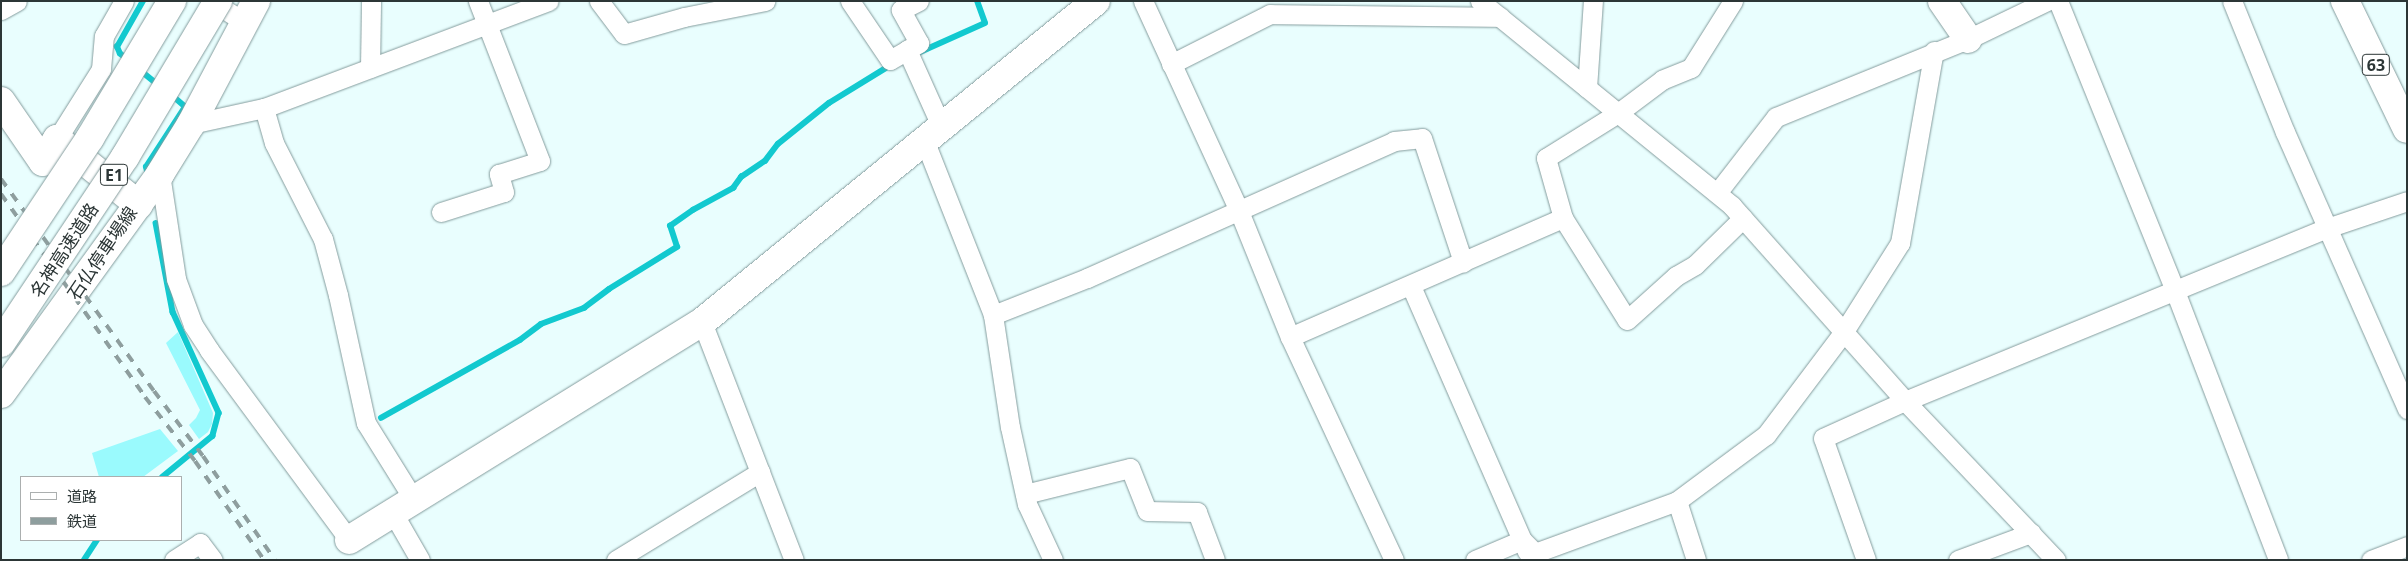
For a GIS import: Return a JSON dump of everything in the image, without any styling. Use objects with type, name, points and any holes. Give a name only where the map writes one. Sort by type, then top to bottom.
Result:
[{"type":"main road","name":"E1","points":[[1,272],[90,138],[172,1]]},
{"type":"main road","name":"名神高速道路","points":[[1,344],[125,157],[218,1]]},
{"type":"main road","points":[[349,540],[702,322],[1096,1]]},
{"type":"main road","points":[[1942,1],[1968,39]]},
{"type":"main road","name":"63","points":[[2345,1],[2407,129]]},
{"type":"main road","points":[[139,204],[191,124],[251,12]]},
{"type":"main road","points":[[1,101],[43,162],[58,139]]},
{"type":"main road","name":"石仏停車場線","points":[[1,394],[139,204],[58,139]]},
{"type":"street","points":[[1,10],[17,1]]},
{"type":"street","points":[[105,1],[114,18]]},
{"type":"street","points":[[58,139],[101,69],[104,36],[124,1]]},
{"type":"street","points":[[211,1],[251,12]]},
{"type":"street","points":[[370,68],[371,1]]},
{"type":"street","points":[[441,212],[504,192],[499,174],[540,161],[478,1]]},
{"type":"street","points":[[191,124],[264,108],[549,1]]},
{"type":"street","points":[[599,1],[624,34],[684,17],[765,1]]},
{"type":"street","points":[[850,1],[890,60],[919,43],[901,10],[920,1]]},
{"type":"street","points":[[1143,1],[1238,211],[1290,337],[1394,560]]},
{"type":"street","points":[[1480,1],[1717,193],[1743,218],[1905,401],[2056,560]]},
{"type":"street","points":[[1587,88],[1593,1]]},
{"type":"street","points":[[1732,1],[1691,68],[1662,80],[1618,113],[1546,158],[1563,218],[1627,320],[1676,276],[1695,265],[1743,218]]},
{"type":"street","points":[[1717,193],[1776,117],[1934,51],[1968,39],[2048,1]]},
{"type":"street","points":[[2058,1],[2175,291],[2278,560]]},
{"type":"street","points":[[2232,1],[2327,228],[2407,409]]},
{"type":"street","points":[[1171,64],[1270,14],[1500,18]]},
{"type":"street","points":[[907,50],[933,135],[993,315],[1010,426],[1025,494],[1053,560]]},
{"type":"street","points":[[1522,540],[1535,553],[1677,501],[1766,435],[1844,333],[1900,243],[1934,51]]},
{"type":"street","points":[[264,108],[274,142],[322,239],[338,295],[366,423],[404,507],[420,560]]},
{"type":"street","points":[[993,315],[1087,278],[1394,141],[1422,138],[1463,262]]},
{"type":"street","points":[[160,174],[176,278],[193,324],[219,365],[349,540]]},
{"type":"street","points":[[1866,560],[1823,438],[1905,401],[2327,228],[2407,201]]},
{"type":"street","points":[[1290,337],[1411,286],[1563,218]]},
{"type":"street","points":[[1411,286],[1530,560]]},
{"type":"street","points":[[702,322],[794,560]]},
{"type":"street","points":[[1025,494],[1130,468],[1147,511],[1197,512],[1216,560]]},
{"type":"street","points":[[616,560],[760,472]]},
{"type":"street","points":[[1677,501],[1696,560]]},
{"type":"street","points":[[1958,560],[2031,533]]},
{"type":"street","points":[[1475,560],[1522,540]]},
{"type":"street","points":[[174,560],[200,543],[213,560]]},
{"type":"street","points":[[2371,560],[2407,546]]},
{"type":"shaded area","points":[[178,332],[213,413],[212,424],[208,432],[199,439],[189,425],[196,418],[200,410],[166,343]]},
{"type":"shaded area","points":[[160,429],[178,451],[144,476],[99,476],[92,453]]},
{"type":"waterway","points":[[129,61],[120,54],[117,47],[143,1]]},
{"type":"waterway","points":[[918,53],[985,23],[977,1]]},
{"type":"waterway","points":[[381,418],[520,340],[541,324],[584,308],[609,289],[677,247],[670,226],[693,210],[733,188],[741,177],[765,161],[778,144],[829,103],[886,68]]},
{"type":"waterway","points":[[140,70],[160,86]]},
{"type":"waterway","points":[[148,175],[146,167],[185,107],[171,95]]},
{"type":"waterway","points":[[156,223],[173,312],[219,413],[213,436],[164,476]]},
{"type":"waterway","points":[[84,560],[96,541]]},
{"type":"railway","points":[[1,179],[203,456],[275,560]]},
{"type":"railway","points":[[1,194],[145,397],[195,461],[264,560]]}]
